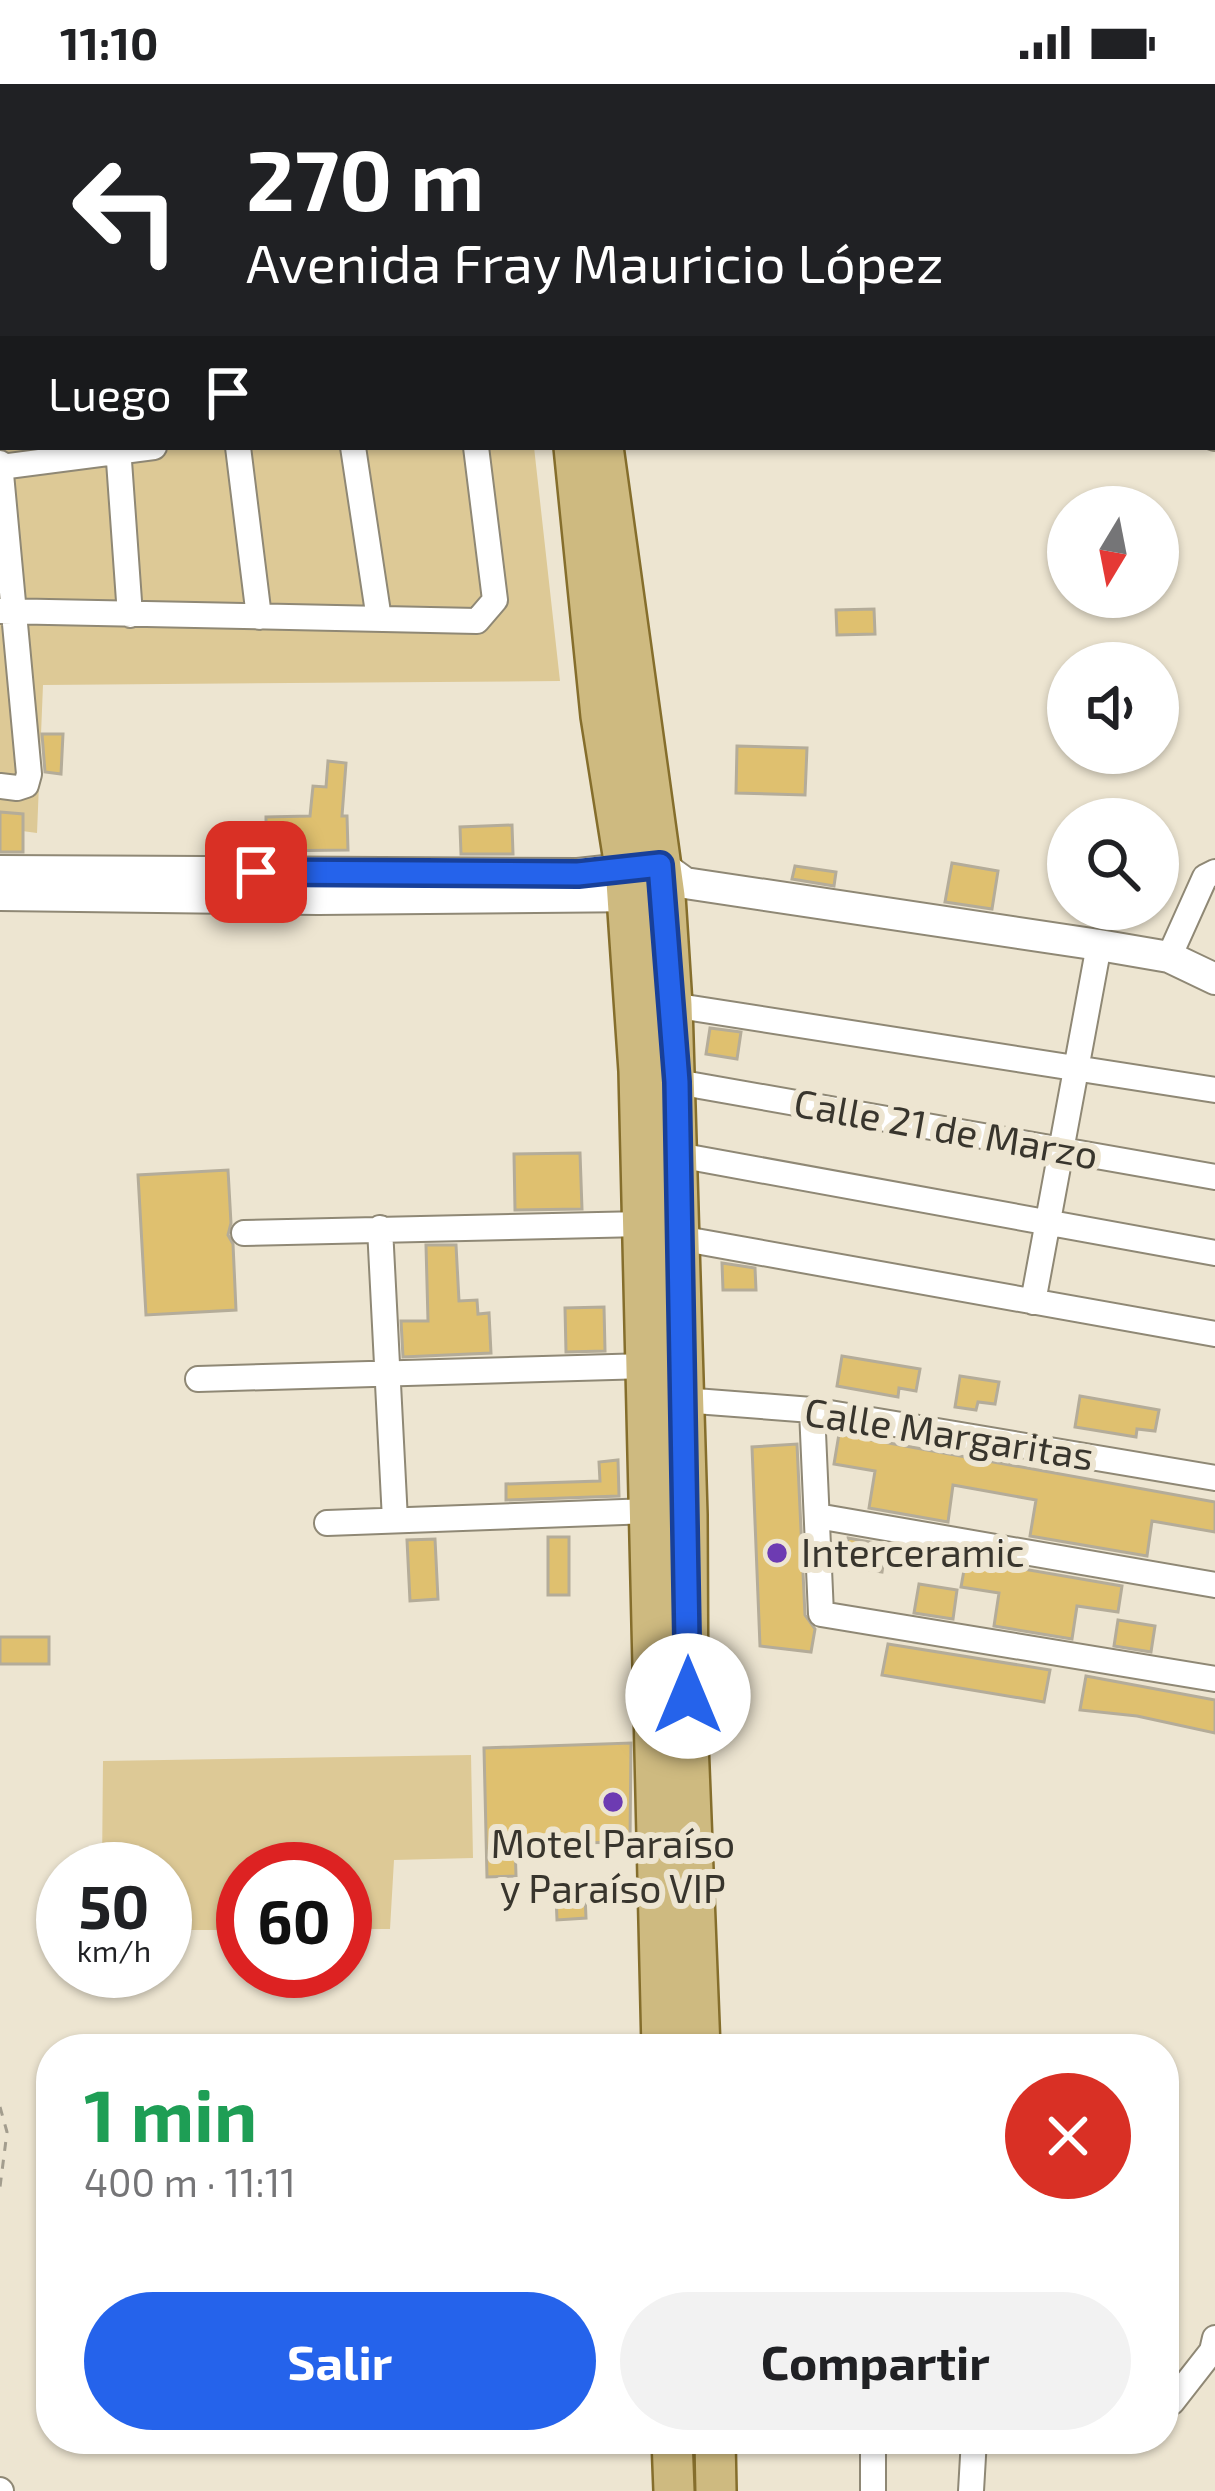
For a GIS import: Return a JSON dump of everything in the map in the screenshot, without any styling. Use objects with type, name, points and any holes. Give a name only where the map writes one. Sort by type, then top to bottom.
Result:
[{"type":"main road","points":[[574,450],[601,716],[652,882],[661,1231],[682,1400],[677,1923],[664,2034]]},
{"type":"main road","points":[[603,450],[652,882],[672,1005],[677,1082],[678,1155],[661,1231],[647,1366],[650,1510],[677,1923],[697,2034]]},
{"type":"main road","points":[[673,2454],[674,2491]]},
{"type":"main road","points":[[715,2454],[716,2491]]},
{"type":"street","points":[[0,786],[26,785],[29,774],[6,611],[0,465],[111,450]]},
{"type":"street","points":[[118,450],[130,615]]},
{"type":"street","points":[[238,450],[260,617]]},
{"type":"street","points":[[353,450],[379,619]]},
{"type":"street","points":[[6,611],[477,620],[495,600],[476,450]]},
{"type":"street","points":[[0,871],[578,874],[1099,944],[1168,957],[1215,979]]},
{"type":"street","points":[[1168,957],[1205,877],[1215,872]]},
{"type":"street","points":[[0,896],[318,899],[652,882]]},
{"type":"street","points":[[1033,1302],[1099,944]]},
{"type":"street","points":[[672,1005],[1215,1090]]},
{"type":"street","name":"Calle 21 de Marzo","points":[[677,1082],[1215,1177]]},
{"type":"street","points":[[678,1155],[1215,1252]]},
{"type":"street","points":[[380,1228],[395,1520]]},
{"type":"street","points":[[244,1233],[380,1228],[661,1231],[1215,1334]]},
{"type":"street","points":[[198,1379],[647,1366]]},
{"type":"street","name":"Calle Margaritas","points":[[682,1400],[812,1410],[1215,1478]]},
{"type":"street","points":[[812,1410],[820,1614],[1215,1679]]},
{"type":"street","points":[[327,1522],[650,1510]]},
{"type":"street","points":[[817,1516],[1215,1586]]},
{"type":"street","points":[[1179,2393],[1212,2351],[1215,2338]]},
{"type":"street","points":[[873,2454],[873,2491]]},
{"type":"street","points":[[971,2491],[973,2454]]},
{"type":"path","points":[[0,2107],[8,2132],[0,2186]]},
{"type":"shaded area","points":[[0,450],[534,450],[560,681],[43,685],[37,833],[0,828]]},
{"type":"shaded area","points":[[471,1755],[473,1858],[394,1860],[390,1929],[372,1929],[372,1842],[216,1842],[216,1930],[192,1930],[192,1842],[102,1842],[103,1761]]},
{"type":"building","points":[[874,609],[875,634],[837,635],[836,610]]},
{"type":"building","points":[[42,734],[63,734],[61,774],[45,772]]},
{"type":"building","points":[[737,746],[807,748],[805,795],[736,793]]},
{"type":"building","points":[[328,761],[346,763],[342,816],[347,816],[348,850],[266,851],[266,817],[310,816],[313,786],[326,787]]},
{"type":"building","points":[[0,812],[23,814],[23,852],[0,852]]},
{"type":"building","points":[[512,825],[513,854],[461,854],[460,827]]},
{"type":"building","points":[[952,863],[998,871],[992,909],[945,902]]},
{"type":"building","points":[[795,866],[836,872],[834,886],[792,879]]},
{"type":"building","points":[[710,1028],[741,1032],[737,1059],[706,1054]]},
{"type":"building","points":[[580,1153],[582,1209],[515,1210],[514,1154]]},
{"type":"building","points":[[228,1170],[228,1235],[233,1244],[236,1310],[146,1315],[138,1175]]},
{"type":"building","points":[[426,1245],[456,1245],[459,1301],[477,1300],[478,1314],[489,1313],[491,1353],[403,1357],[401,1321],[428,1321]]},
{"type":"building","points":[[722,1263],[755,1268],[756,1290],[723,1290]]},
{"type":"building","points":[[604,1307],[605,1351],[566,1352],[565,1308]]},
{"type":"building","points":[[842,1356],[920,1369],[916,1391],[899,1388],[898,1397],[837,1386]]},
{"type":"building","points":[[960,1376],[999,1382],[995,1404],[978,1402],[976,1410],[955,1407]]},
{"type":"building","points":[[1080,1396],[1159,1410],[1155,1431],[1137,1429],[1136,1437],[1075,1427]]},
{"type":"building","points":[[839,1434],[1215,1502],[1215,1532],[1152,1521],[1147,1556],[1030,1536],[1036,1500],[953,1485],[948,1522],[869,1508],[875,1471],[834,1464]]},
{"type":"building","points":[[797,1444],[805,1615],[815,1629],[811,1652],[760,1646],[752,1447]]},
{"type":"building","points":[[618,1460],[619,1496],[506,1500],[506,1484],[600,1481],[599,1462]]},
{"type":"building","points":[[548,1537],[569,1537],[569,1595],[548,1595]]},
{"type":"building","points":[[848,1538],[886,1545],[882,1572],[844,1566]]},
{"type":"building","points":[[435,1539],[438,1599],[410,1601],[407,1540]]},
{"type":"building","points":[[966,1559],[1122,1586],[1118,1612],[1077,1606],[1072,1639],[994,1626],[999,1593],[961,1587]]},
{"type":"building","points":[[919,1584],[957,1590],[953,1619],[914,1613]]},
{"type":"building","points":[[1118,1620],[1155,1626],[1151,1652],[1114,1646]]},
{"type":"building","points":[[0,1637],[49,1637],[49,1664],[0,1664]]},
{"type":"building","points":[[888,1644],[1050,1670],[1044,1702],[882,1675]]},
{"type":"building","points":[[1086,1676],[1215,1700],[1215,1733],[1137,1716],[1080,1710]]},
{"type":"building","points":[[631,1743],[630,1842],[515,1844],[516,1876],[487,1877],[484,1748]]},
{"type":"building","points":[[585,1895],[586,1918],[557,1920],[556,1896]]},
{"type":"place","name":"Interceramic","points":[[777,1553]]},
{"type":"place","name":"Motel Paraíso y Paraíso VIP","points":[[613,1802]]},
{"type":"route","points":[[256,872],[578,874],[660,865],[677,1082],[688,1696]]}]
